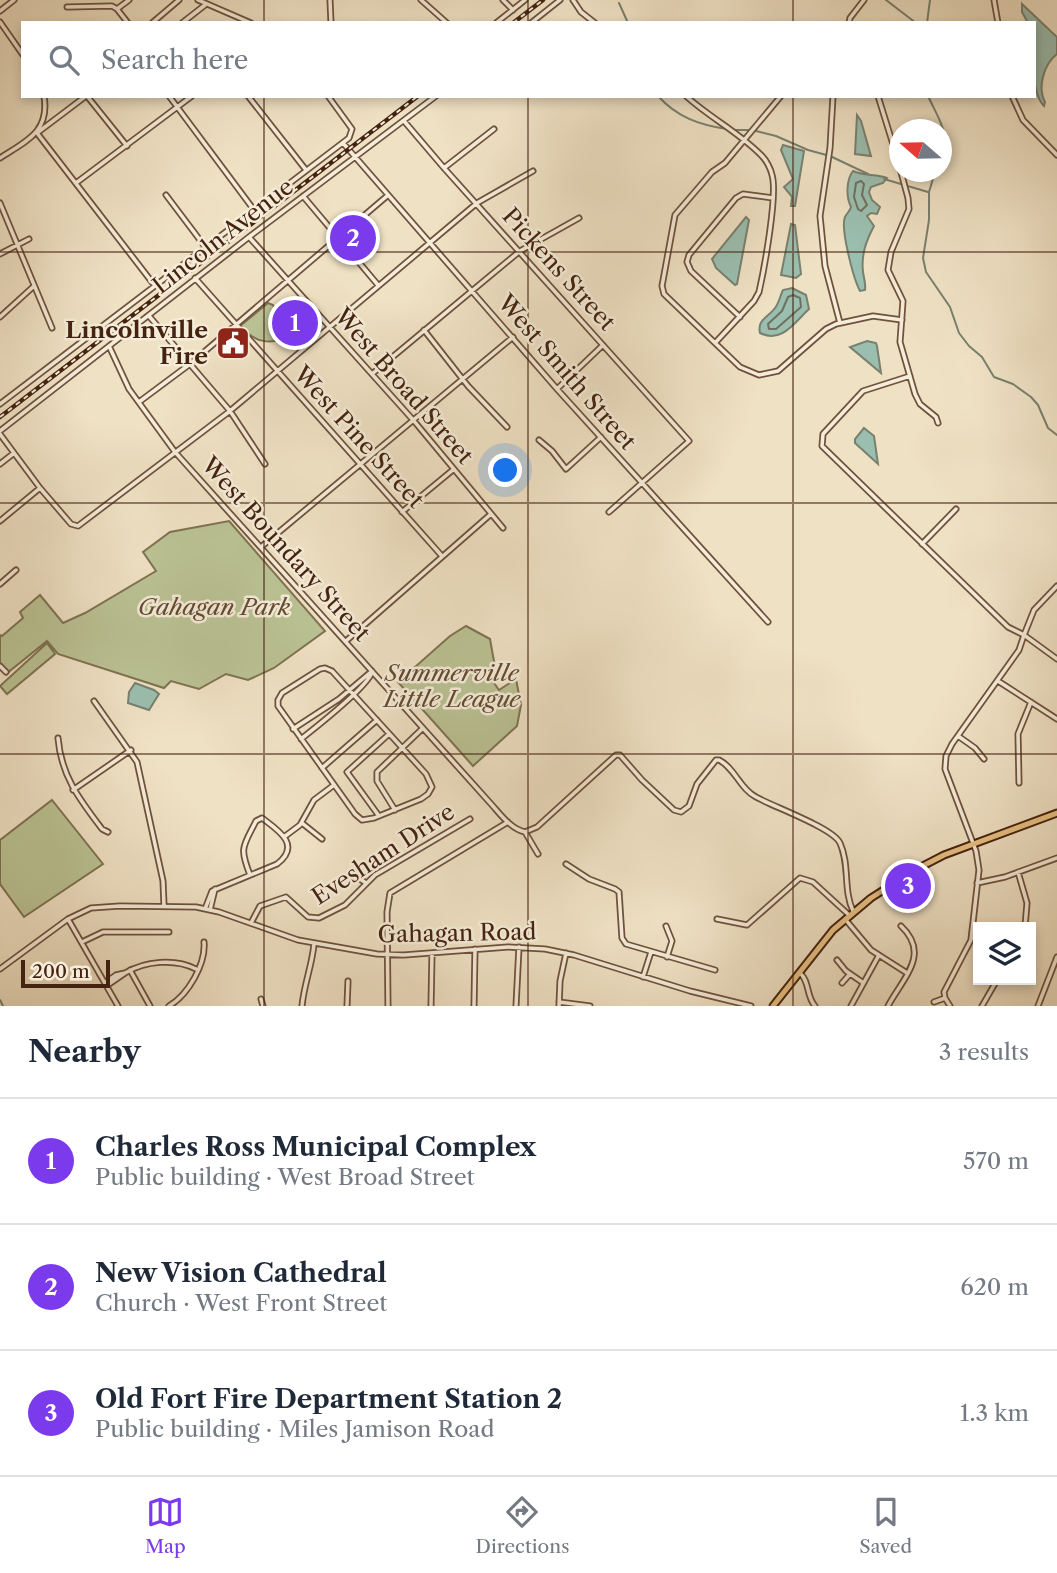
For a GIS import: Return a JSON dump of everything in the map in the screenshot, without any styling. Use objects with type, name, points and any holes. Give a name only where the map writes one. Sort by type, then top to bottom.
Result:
[{"type":"main road","points":[[773,1006],[798,972],[849,915],[915,870],[972,844],[1057,813]]},
{"type":"street","points":[[0,10],[15,0]]},
{"type":"street","points":[[117,9],[129,0]]},
{"type":"street","points":[[154,21],[179,0]]},
{"type":"street","points":[[198,0],[246,21]]},
{"type":"street","points":[[330,0],[331,21]]},
{"type":"street","points":[[421,0],[445,21]]},
{"type":"street","points":[[503,0],[513,10]]},
{"type":"street","points":[[499,21],[525,0]]},
{"type":"street","points":[[534,21],[560,0]]},
{"type":"street","points":[[573,0],[581,12],[593,21]]},
{"type":"street","points":[[849,21],[864,0]]},
{"type":"street","points":[[994,0],[998,21]]},
{"type":"street","points":[[67,7],[81,3],[112,6],[126,21]]},
{"type":"street","points":[[185,21],[206,4]]},
{"type":"street","points":[[0,22],[21,52]]},
{"type":"street","points":[[37,133],[44,118],[44,98]]},
{"type":"street","points":[[0,158],[84,98]]},
{"type":"street","points":[[89,98],[127,146]]},
{"type":"street","points":[[170,98],[254,210]]},
{"type":"street","points":[[76,183],[189,98]]},
{"type":"street","points":[[250,98],[306,170]]},
{"type":"street","points":[[0,404],[349,138],[352,129],[329,98]]},
{"type":"street","name":"Lincoln Avenue","points":[[1,434],[6,425],[195,278],[433,98]]},
{"type":"street","points":[[688,98],[706,114],[717,118],[764,158],[772,175],[773,198],[759,292],[715,343]]},
{"type":"street","points":[[779,98],[725,163],[712,172],[675,215],[662,286],[664,294],[740,367],[750,373],[770,374],[786,365],[827,328],[840,323],[873,316],[902,320]]},
{"type":"street","points":[[834,98],[820,216],[825,266],[840,323]]},
{"type":"street","points":[[879,98],[889,133]]},
{"type":"street","points":[[1013,98],[1023,120],[1057,153]]},
{"type":"street","name":"Pickens Street","points":[[404,121],[689,441],[643,484]]},
{"type":"street","points":[[444,168],[494,129]]},
{"type":"street","points":[[37,133],[155,286]]},
{"type":"street","name":"West Smith Street","points":[[343,143],[557,389],[768,622]]},
{"type":"street","points":[[1,434],[40,488],[71,524],[78,526],[230,411],[477,203],[533,171]]},
{"type":"street","points":[[904,182],[909,209],[888,262],[892,280],[903,301],[900,341],[915,394],[920,404],[936,417],[937,423]]},
{"type":"street","points":[[740,317],[691,271],[687,262],[689,255],[736,198],[743,194],[773,198]]},
{"type":"street","points":[[166,195],[205,248]]},
{"type":"street","points":[[303,196],[378,285]]},
{"type":"street","points":[[139,402],[190,364],[387,196]]},
{"type":"street","points":[[0,203],[19,243],[52,328]]},
{"type":"street","points":[[372,374],[520,250],[579,218]]},
{"type":"street","name":"West Broad Street","points":[[249,237],[414,421],[503,528]]},
{"type":"street","points":[[0,254],[29,239]]},
{"type":"street","name":"West Pine Street","points":[[195,278],[359,466],[441,555]]},
{"type":"street","points":[[0,317],[34,286]]},
{"type":"street","points":[[149,316],[230,411],[265,464]]},
{"type":"street","points":[[424,330],[463,380],[507,427]]},
{"type":"street","points":[[261,547],[513,337]]},
{"type":"street","points":[[557,389],[603,345]]},
{"type":"street","name":"West Boundary Street","points":[[109,346],[129,388],[175,452],[508,822],[525,832],[538,854]]},
{"type":"street","points":[[910,376],[863,390],[823,433],[821,441],[824,450],[1008,627],[1057,659]]},
{"type":"street","points":[[539,440],[566,469],[601,437]]},
{"type":"street","points":[[0,464],[14,453]]},
{"type":"street","points":[[402,512],[454,469]]},
{"type":"street","points":[[608,512],[643,484]]},
{"type":"street","points":[[0,521],[40,488]]},
{"type":"street","points":[[922,544],[956,509]]},
{"type":"street","points":[[346,640],[491,514]]},
{"type":"street","points":[[0,584],[16,570]]},
{"type":"street","points":[[950,1006],[945,998],[945,988],[971,940],[977,856],[945,769],[946,756],[1019,650],[1034,610],[1057,586]]},
{"type":"street","points":[[0,666],[6,672]]},
{"type":"street","points":[[325,668],[332,671],[351,692],[426,774],[432,787],[426,796],[366,820],[358,818],[278,706],[278,700],[285,691],[325,668]]},
{"type":"street","points":[[301,739],[371,676],[372,671]]},
{"type":"street","points":[[998,681],[1057,719]]},
{"type":"street","points":[[293,729],[351,692]]},
{"type":"street","points":[[94,701],[137,762],[163,881],[163,906]]},
{"type":"street","points":[[1019,783],[1018,734],[1031,702]]},
{"type":"street","points":[[318,712],[323,720]]},
{"type":"street","points":[[322,768],[377,720]]},
{"type":"street","points":[[395,810],[377,781],[377,772],[423,728]]},
{"type":"street","points":[[379,816],[347,772],[389,734]]},
{"type":"street","points":[[958,736],[975,748],[984,759]]},
{"type":"street","points":[[58,738],[73,790],[102,829],[108,832]]},
{"type":"street","points":[[73,790],[131,750]]},
{"type":"street","points":[[525,832],[537,827],[616,755],[620,755],[674,810],[681,812],[689,806],[697,784],[716,760],[722,761],[752,795],[838,839],[844,855],[849,915]]},
{"type":"street","points":[[284,837],[301,823],[314,800],[334,785]]},
{"type":"street","points":[[207,909],[215,889],[250,875],[284,859],[288,846],[284,837],[262,818],[256,821],[242,851],[250,875]]},
{"type":"street","name":"Evesham Drive","points":[[250,923],[260,906],[279,898],[292,901],[308,917],[319,918],[345,905],[375,875],[470,819]]},
{"type":"street","points":[[388,1006],[387,900],[390,893],[508,822]]},
{"type":"street","points":[[301,823],[322,839]]},
{"type":"street","points":[[977,883],[993,881],[1057,859]]},
{"type":"street","points":[[566,864],[589,879],[617,890],[621,898],[623,940],[627,945],[715,970]]},
{"type":"street","points":[[1018,872],[1027,903],[1025,922]]},
{"type":"street","points":[[351,873],[366,883]]},
{"type":"street","points":[[716,919],[747,925],[792,883],[800,878],[807,879],[849,915],[864,944],[907,973]]},
{"type":"street","name":"Gahagan Road","points":[[0,969],[78,913],[104,906],[163,906],[207,909],[273,933],[314,944],[388,955],[519,947],[566,953],[751,1006]]},
{"type":"street","points":[[68,919],[118,1006]]},
{"type":"street","points":[[666,926],[672,941],[667,957]]},
{"type":"street","points":[[888,1006],[915,958],[916,948],[912,937],[901,926]]},
{"type":"street","points":[[82,942],[103,932],[169,932]]},
{"type":"street","points":[[169,1006],[185,994],[204,951],[204,942]]},
{"type":"street","points":[[302,1006],[304,987],[311,971],[314,944]]},
{"type":"street","points":[[516,1006],[519,947]]},
{"type":"street","points":[[474,1006],[475,949]]},
{"type":"street","points":[[643,977],[651,952]]},
{"type":"street","points":[[431,1006],[432,953]]},
{"type":"street","points":[[566,953],[560,981],[559,1004],[590,1006]]},
{"type":"street","points":[[851,1006],[879,955]]},
{"type":"street","points":[[1038,1006],[1057,957]]},
{"type":"street","points":[[837,960],[862,982]]},
{"type":"street","points":[[106,982],[109,984],[130,970],[150,964],[184,964],[197,970]]},
{"type":"street","points":[[130,970],[150,1006]]},
{"type":"street","points":[[798,972],[806,979],[808,995],[815,1006]]},
{"type":"street","points":[[842,984],[850,974]]},
{"type":"street","points":[[347,1006],[348,981]]},
{"type":"street","points":[[982,1006],[994,985]]},
{"type":"street","points":[[934,1002],[945,998]]},
{"type":"street","points":[[261,999],[263,1006]]},
{"type":"green space","points":[[268,303],[273,305],[289,334],[269,342],[251,336],[240,326]]},
{"type":"green space","name":"Gahagan Park","points":[[229,521],[325,631],[274,668],[248,680],[226,674],[199,689],[171,681],[164,688],[58,654],[47,641],[6,674],[0,667],[0,635],[23,618],[20,612],[40,595],[63,623],[156,571],[143,552],[170,532]]},
{"type":"green space","name":"Summerville Little League","points":[[466,626],[490,639],[495,667],[485,670],[499,690],[516,679],[521,705],[517,726],[473,766],[398,682],[450,636]]},
{"type":"green space","points":[[47,643],[55,654],[7,694],[0,686]]},
{"type":"green space","points":[[52,800],[103,864],[24,917],[0,884],[0,840]]},
{"type":"water","points":[[1022,4],[1057,37],[1057,54],[1043,76],[1044,106],[1036,90],[1036,21],[1027,21],[1022,12]]},
{"type":"water","points":[[857,115],[861,121],[871,156],[855,154]]},
{"type":"water","points":[[783,145],[804,151],[795,206],[791,206],[792,197],[784,187],[793,179],[781,150]]},
{"type":"water","points":[[853,171],[887,178],[883,183],[871,187],[869,192],[872,200],[880,207],[877,214],[871,213],[867,216],[874,226],[863,254],[865,290],[860,291],[851,266],[844,232],[845,217],[851,207],[848,184]]},
{"type":"water","points":[[746,217],[749,220],[735,285],[716,268],[712,259]]},
{"type":"water","points":[[791,224],[795,225],[801,274],[796,278],[781,275]]},
{"type":"water","points":[[792,288],[806,295],[809,309],[781,334],[768,336],[760,333],[760,325],[776,306],[783,290]]},
{"type":"water","points":[[867,341],[876,343],[881,373],[850,347]]},
{"type":"water","points":[[864,428],[874,436],[878,464],[855,443]]},
{"type":"water","points":[[135,683],[159,694],[149,710],[128,703],[129,692]]},
{"type":"waterway","points":[[886,0],[913,21]]},
{"type":"waterway","points":[[927,21],[930,0]]},
{"type":"waterway","points":[[619,3],[627,21]]},
{"type":"waterway","points":[[660,98],[689,119],[727,129]]},
{"type":"waterway","points":[[929,98],[939,119]]},
{"type":"waterway","points":[[733,130],[752,130],[776,136],[830,156],[868,174]]},
{"type":"waterway","points":[[884,179],[928,192]]},
{"type":"waterway","points":[[932,182],[923,258],[926,272],[950,307],[959,333],[969,346],[982,357],[994,377],[1013,384],[1031,397],[1038,405],[1048,428],[1057,435]]},
{"type":"waterway","points":[[0,1000],[3,1006]]},
{"type":"railway","points":[[516,21],[543,0]]},
{"type":"railway","points":[[0,417],[415,98]]},
{"type":"place","name":"New Vision Cathedral","points":[[353,238]]},
{"type":"place","name":"Charles Ross Municipal Complex","points":[[295,323]]},
{"type":"place","name":"Lincolnville Fire","points":[[233,343]]},
{"type":"place","name":"Old Fort Fire Department Station 2","points":[[908,886]]}]
